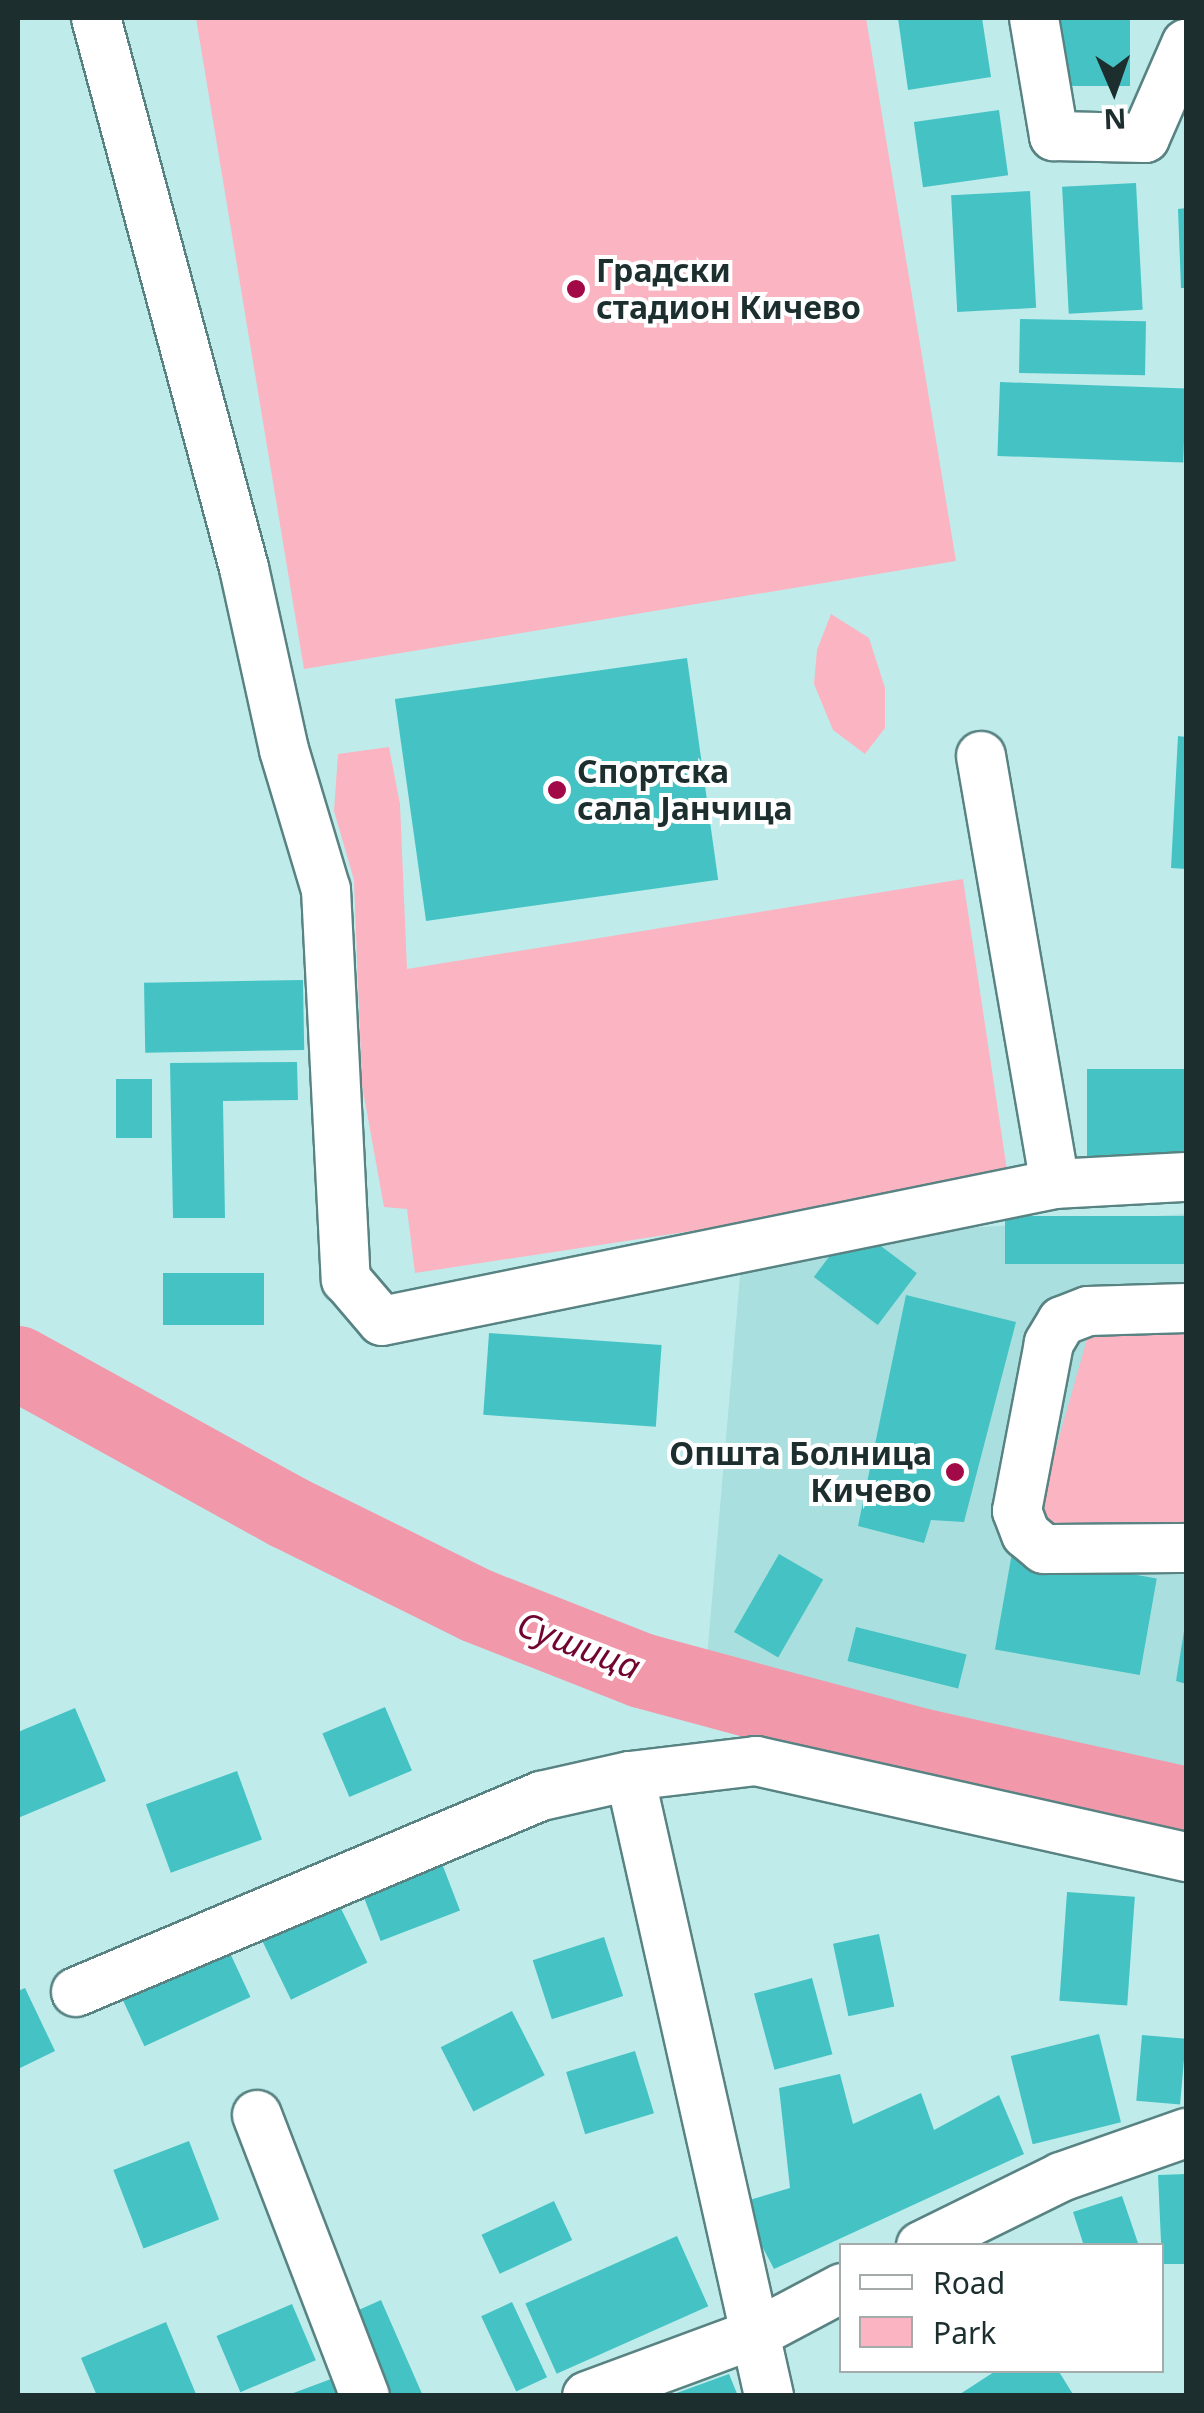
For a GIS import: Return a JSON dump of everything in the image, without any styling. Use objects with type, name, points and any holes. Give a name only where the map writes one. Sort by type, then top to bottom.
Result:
[{"type":"street","points":[[96,18],[244,568],[284,750],[326,890],[346,1279],[382,1321],[1055,1184],[1186,1177]]},
{"type":"street","points":[[1034,18],[1054,136],[1145,138],[1183,58]]},
{"type":"street","points":[[981,756],[1055,1184]]},
{"type":"street","points":[[1186,1308],[1088,1310],[1062,1320],[1049,1343],[1017,1511],[1026,1534],[1044,1549],[1186,1548]]},
{"type":"street","points":[[76,1992],[541,1796],[630,1776],[756,1761],[1186,1857]]},
{"type":"street","points":[[630,1776],[768,2396]]},
{"type":"street","points":[[256,2115],[366,2396]]},
{"type":"street","points":[[926,2243],[1061,2177],[1186,2133]]},
{"type":"street","points":[[586,2396],[757,2333],[839,2290]]},
{"type":"shaded area","name":"Општа Болница Кичево","points":[[1186,1214],[1186,1784],[705,1681],[741,1264],[935,1230]]},
{"type":"green space","name":"Градски стадион Кичево","points":[[196,18],[866,18],[956,561],[304,669]]},
{"type":"green space","points":[[831,614],[869,638],[885,688],[885,728],[865,754],[833,730],[814,684],[817,650]]},
{"type":"green space","points":[[389,747],[400,804],[407,969],[963,879],[1009,1183],[415,1273],[407,1209],[384,1207],[362,1085],[354,880],[334,811],[338,754]]},
{"type":"green space","points":[[1186,1315],[1186,1536],[1032,1533],[1091,1325]]},
{"type":"building","points":[[898,18],[982,18],[991,77],[908,90]]},
{"type":"building","points":[[1055,18],[1130,18],[1130,86],[1055,86]]},
{"type":"building","points":[[999,110],[1008,175],[923,187],[914,122]]},
{"type":"building","points":[[1136,183],[1143,310],[1069,314],[1062,187]]},
{"type":"building","points":[[1030,191],[1036,308],[957,312],[951,195]]},
{"type":"building","points":[[1186,208],[1186,288],[1181,288],[1178,209]]},
{"type":"building","points":[[1020,319],[1146,321],[1145,375],[1019,373]]},
{"type":"building","points":[[1000,382],[1186,388],[1183,462],[997,456]]},
{"type":"building","name":"Спортска сала Јанчица","points":[[687,658],[718,880],[426,921],[395,699]]},
{"type":"building","points":[[1178,736],[1186,737],[1186,869],[1171,868]]},
{"type":"building","points":[[303,980],[304,1050],[145,1053],[144,983]]},
{"type":"building","points":[[297,1062],[298,1100],[223,1101],[225,1218],[173,1218],[170,1063]]},
{"type":"building","points":[[1087,1069],[1186,1069],[1186,1163],[1087,1163]]},
{"type":"building","points":[[116,1079],[152,1079],[152,1138],[116,1138]]},
{"type":"building","points":[[1005,1216],[1186,1216],[1186,1264],[1005,1264]]},
{"type":"building","points":[[853,1225],[917,1273],[878,1325],[814,1277]]},
{"type":"building","points":[[163,1273],[264,1273],[264,1325],[163,1325]]},
{"type":"building","points":[[906,1295],[1016,1322],[964,1522],[931,1520],[924,1543],[858,1526]]},
{"type":"building","points":[[489,1333],[662,1345],[656,1427],[483,1415]]},
{"type":"building","points":[[1012,1553],[1157,1579],[1140,1675],[995,1650]]},
{"type":"building","points":[[779,1554],[823,1580],[778,1657],[734,1632]]},
{"type":"building","points":[[856,1627],[967,1655],[958,1689],[848,1661]]},
{"type":"building","points":[[1186,1632],[1186,1684],[1176,1681]]},
{"type":"building","points":[[385,1707],[412,1771],[349,1797],[322,1734]]},
{"type":"building","points":[[75,1708],[106,1781],[18,1818],[18,1732]]},
{"type":"building","points":[[237,1771],[262,1840],[171,1873],[146,1804]]},
{"type":"building","points":[[436,1848],[460,1911],[381,1941],[357,1878]]},
{"type":"building","points":[[331,1888],[367,1963],[291,2000],[255,1925]]},
{"type":"building","points":[[1067,1892],[1135,1897],[1127,2005],[1059,2001]]},
{"type":"building","points":[[879,1934],[894,2006],[848,2016],[833,1944]]},
{"type":"building","points":[[604,1937],[623,1996],[552,2019],[533,1960]]},
{"type":"building","points":[[223,1938],[250,1997],[144,2046],[117,1987]]},
{"type":"building","points":[[812,1978],[832,2054],[774,2070],[754,1994]]},
{"type":"building","points":[[25,1988],[55,2051],[18,2069],[18,1991]]},
{"type":"building","points":[[512,2011],[545,2075],[473,2111],[441,2047]]},
{"type":"building","points":[[1099,2034],[1121,2122],[1033,2144],[1011,2056]]},
{"type":"building","points":[[1142,2035],[1186,2039],[1180,2105],[1136,2101]]},
{"type":"building","points":[[635,2051],[654,2113],[585,2134],[566,2072]]},
{"type":"building","points":[[840,2074],[853,2124],[921,2093],[934,2130],[999,2095],[1024,2154],[774,2269],[739,2203],[790,2188],[779,2088]]},
{"type":"building","points":[[189,2141],[219,2219],[143,2248],[113,2170]]},
{"type":"building","points":[[1186,2174],[1186,2264],[1164,2264],[1158,2175]]},
{"type":"building","points":[[1122,2196],[1138,2243],[1083,2243],[1073,2212]]},
{"type":"building","points":[[554,2201],[572,2240],[500,2274],[481,2235]]},
{"type":"building","points":[[677,2236],[708,2306],[557,2374],[525,2304]]},
{"type":"building","points":[[381,2300],[423,2396],[377,2396],[343,2317]]},
{"type":"building","points":[[512,2302],[547,2377],[516,2392],[481,2316]]},
{"type":"building","points":[[292,2304],[316,2360],[240,2392],[217,2336]]},
{"type":"building","points":[[166,2322],[196,2394],[97,2396],[81,2358]]},
{"type":"building","points":[[992,2373],[1060,2373],[1074,2396],[957,2396]]},
{"type":"building","points":[[729,2374],[738,2396],[671,2396],[671,2395]]},
{"type":"building","points":[[331,2379],[338,2396],[288,2396],[288,2395]]},
{"type":"waterway","name":"Сушица","points":[[18,1363],[288,1512],[476,1605],[641,1670],[923,1746],[1186,1804]]},
{"type":"place","name":"Градски стадион Кичево","points":[[576,289]]},
{"type":"place","name":"Спортска сала Јанчица","points":[[557,790]]},
{"type":"place","name":"Општа Болница Кичево","points":[[955,1472]]}]
